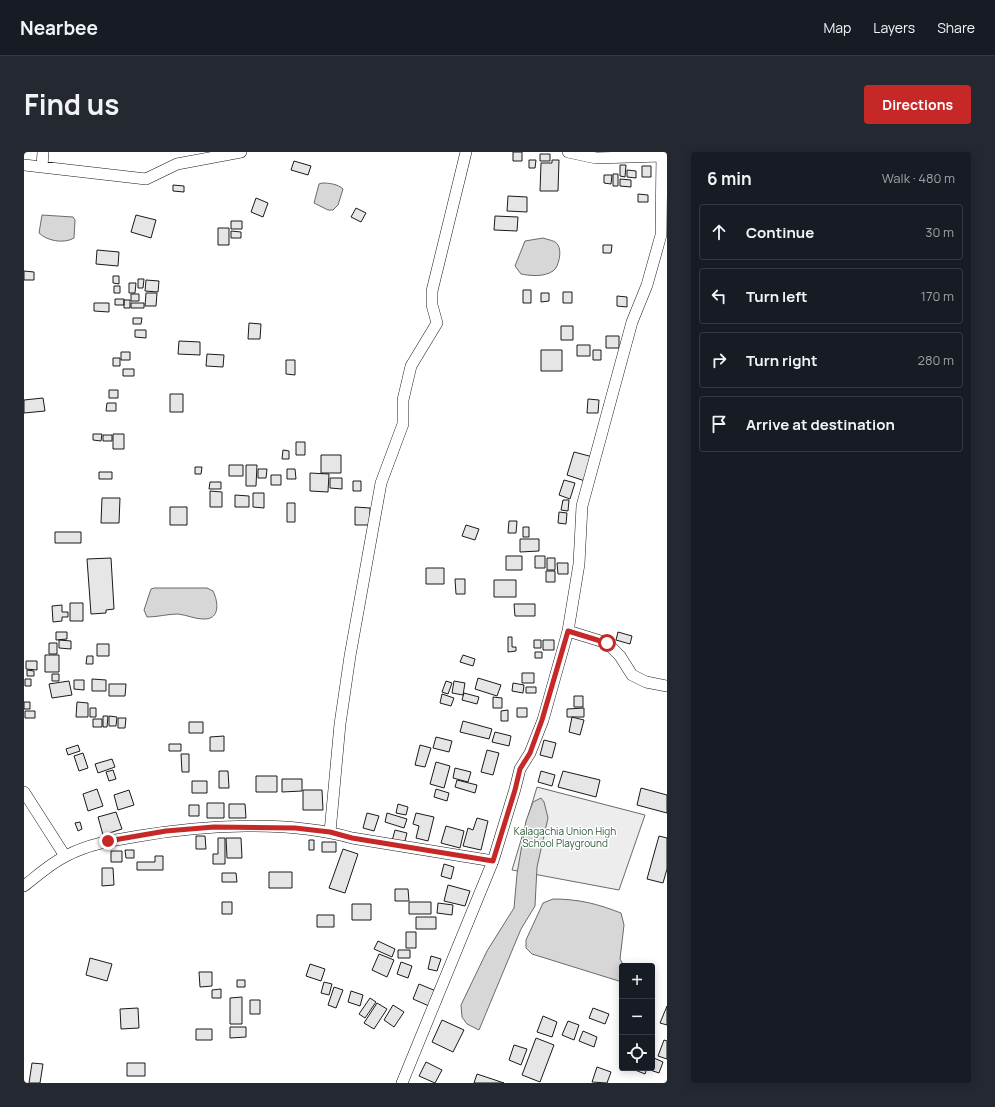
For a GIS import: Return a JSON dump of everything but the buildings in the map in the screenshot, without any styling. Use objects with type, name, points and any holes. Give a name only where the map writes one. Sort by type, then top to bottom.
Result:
[{"type":"street","points":[[42,167],[43,152]]},
{"type":"street","points":[[24,165],[146,179],[177,164],[241,152]]},
{"type":"street","points":[[330,832],[340,724],[350,656],[381,482],[403,424],[403,400],[411,366],[437,323],[432,305],[432,291],[466,152]]},
{"type":"street","points":[[402,1083],[493,861],[520,769],[530,753],[542,720],[568,631],[578,564],[582,506],[632,322],[647,285],[660,235],[662,154],[596,158],[568,152]]},
{"type":"street","points":[[568,631],[607,643],[620,656],[632,675],[646,682],[667,686]]},
{"type":"street","points":[[24,792],[65,856]]},
{"type":"street","points":[[24,886],[65,856],[108,841],[166,831],[214,827],[295,828],[330,832],[352,838],[493,861]]},
{"type":"shaded area","points":[[319,184],[336,185],[343,189],[338,205],[333,210],[328,210],[314,203]]},
{"type":"shaded area","points":[[42,215],[73,217],[75,220],[74,238],[65,241],[56,241],[42,236],[39,233]]},
{"type":"shaded area","points":[[543,238],[553,241],[558,245],[560,255],[557,266],[553,271],[542,275],[533,276],[521,274],[515,266],[525,241]]},
{"type":"shaded area","points":[[207,588],[213,591],[215,595],[217,609],[213,616],[203,619],[178,614],[147,617],[144,610],[151,589]]},
{"type":"shaded area","name":"Kalagachia Union High School Playground","points":[[537,787],[645,815],[619,890],[512,870]]},
{"type":"shaded area","points":[[541,798],[544,802],[548,818],[537,867],[535,906],[521,929],[479,1030],[467,1024],[462,1017],[461,1005],[487,951],[514,908],[517,874],[526,821],[533,802]]},
{"type":"shaded area","points":[[553,899],[571,900],[604,907],[621,913],[624,925],[620,959],[622,963],[619,963],[619,981],[532,954],[526,948],[526,940],[543,903]]},
{"type":"route","points":[[108,841],[166,831],[214,827],[295,828],[330,832],[352,838],[493,861],[520,769],[530,753],[542,720],[568,631],[607,643]]}]
